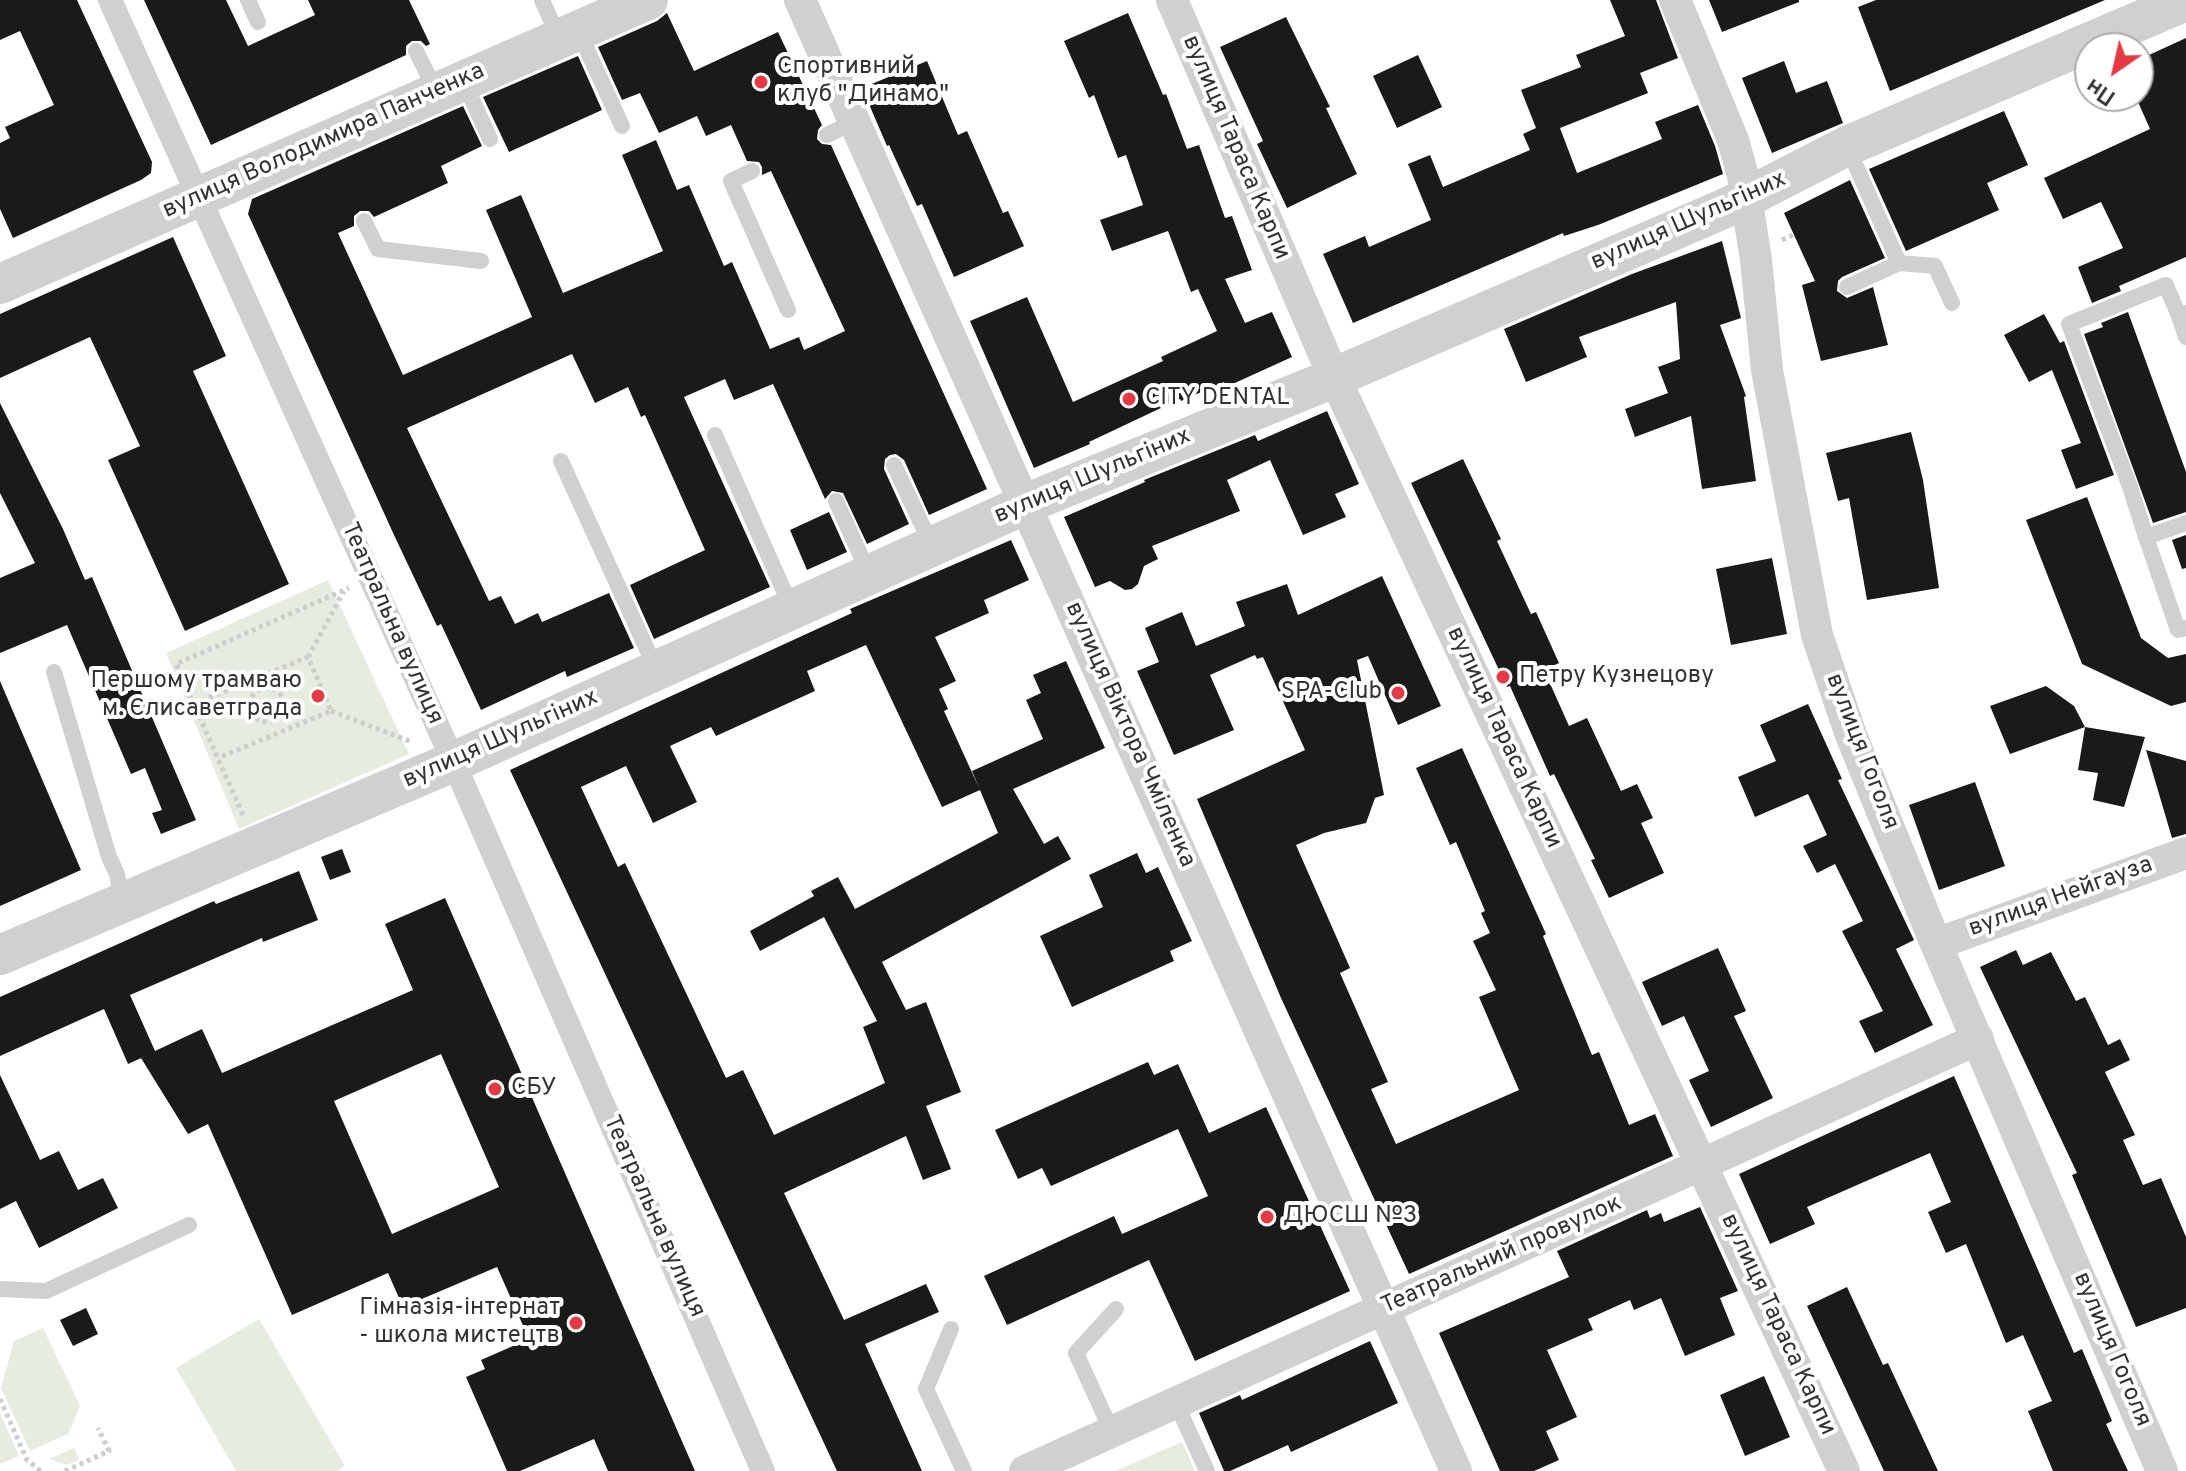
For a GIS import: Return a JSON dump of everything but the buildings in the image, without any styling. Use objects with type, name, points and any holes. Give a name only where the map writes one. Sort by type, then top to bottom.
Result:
[{"type":"street","name":"Театральна вулиця","points":[[110,0],[453,762],[763,1471]]},
{"type":"street","name":"вулиця Володимира Панченка","points":[[4,276],[200,197],[332,151],[450,85],[648,0]]},
{"type":"street","name":"вулиця Віктора Чміленка","points":[[800,0],[840,129],[1026,504],[1456,1471]]},
{"type":"street","name":"вулиця Тараса Карпи","points":[[1172,0],[1338,384],[1844,1471]]},
{"type":"street","name":"вулиця Гоголя","points":[[1675,0],[1733,140],[1756,260],[1767,370],[1817,635],[1851,735],[1936,944],[2162,1471]]},
{"type":"street","name":"вулиця Шульгіних","points":[[0,955],[453,762],[1026,504],[1338,384],[1746,199],[1847,146],[2186,1]]},
{"type":"street","name":"вулиця Нейгауза","points":[[1936,944],[2186,853]]},
{"type":"street","name":"Театральний провулок","points":[[1025,1471],[1978,1039]]},
{"type":"lane","points":[[248,0],[258,22]]},
{"type":"lane","points":[[542,0],[569,35],[622,126]]},
{"type":"lane","points":[[416,51],[450,85],[490,139]]},
{"type":"lane","points":[[1847,146],[1899,263]]},
{"type":"lane","points":[[752,171],[731,181],[788,310]]},
{"type":"lane","points":[[364,221],[378,249],[481,261]]},
{"type":"lane","points":[[1847,287],[1899,263],[1935,266],[1952,303]]},
{"type":"lane","points":[[2186,337],[2182,314],[2166,285],[2069,324],[2130,487],[2178,630],[2186,628]]},
{"type":"lane","points":[[715,435],[792,609]]},
{"type":"lane","points":[[561,461],[657,670]]},
{"type":"lane","points":[[894,465],[932,546]]},
{"type":"lane","points":[[836,501],[869,574]]},
{"type":"lane","points":[[2146,537],[2186,523]]},
{"type":"lane","points":[[54,672],[109,857],[117,874],[122,901]]},
{"type":"lane","points":[[0,1289],[46,1291],[189,1225]]},
{"type":"lane","points":[[1112,1432],[1076,1353],[1116,1309]]},
{"type":"lane","points":[[951,1329],[926,1389],[964,1471]]},
{"type":"lane","points":[[1176,1403],[1207,1471]]},
{"type":"path","points":[[194,704],[308,657],[345,590],[176,664],[245,818]]},
{"type":"path","points":[[308,657],[331,711]]},
{"type":"path","points":[[256,678],[260,689]]},
{"type":"path","points":[[271,688],[284,698],[282,715],[274,722],[262,722],[250,709],[252,697],[260,689],[271,688]]},
{"type":"path","points":[[218,758],[331,711],[414,743]]},
{"type":"path","points":[[274,722],[278,732]]},
{"type":"path","points":[[0,1399],[31,1471]]},
{"type":"path","points":[[65,1471],[109,1451],[98,1428]]},
{"type":"path","points":[[27,1460],[41,1471]]},
{"type":"shaded area","points":[[328,580],[409,754],[239,829],[166,653]]},
{"type":"shaded area","points":[[259,1319],[345,1466],[337,1471],[236,1471],[176,1368]]},
{"type":"shaded area","points":[[43,1328],[80,1406],[68,1434],[30,1451],[1,1388],[14,1341]]},
{"type":"shaded area","points":[[0,1413],[19,1456],[0,1464]]},
{"type":"shaded area","points":[[1182,1442],[1195,1471],[1115,1471]]},
{"type":"shaded area","points":[[74,1448],[79,1460],[67,1465],[49,1459]]},
{"type":"place","name":"Спортивний клуб \"Динамо\"","points":[[761,82]]},
{"type":"place","name":"CITY DENTAL","points":[[1129,399]]},
{"type":"place","name":"Петру Кузнецову","points":[[1503,677]]},
{"type":"place","name":"SPA-Club","points":[[1398,693]]},
{"type":"place","name":"Першому трамваю м. Єлисаветграда","points":[[318,696]]},
{"type":"place","name":"СБУ","points":[[495,1089]]},
{"type":"place","name":"ДЮСШ №3","points":[[1267,1217]]},
{"type":"place","name":"Гімназія-інтернат - школа мистецтв","points":[[576,1323]]}]
